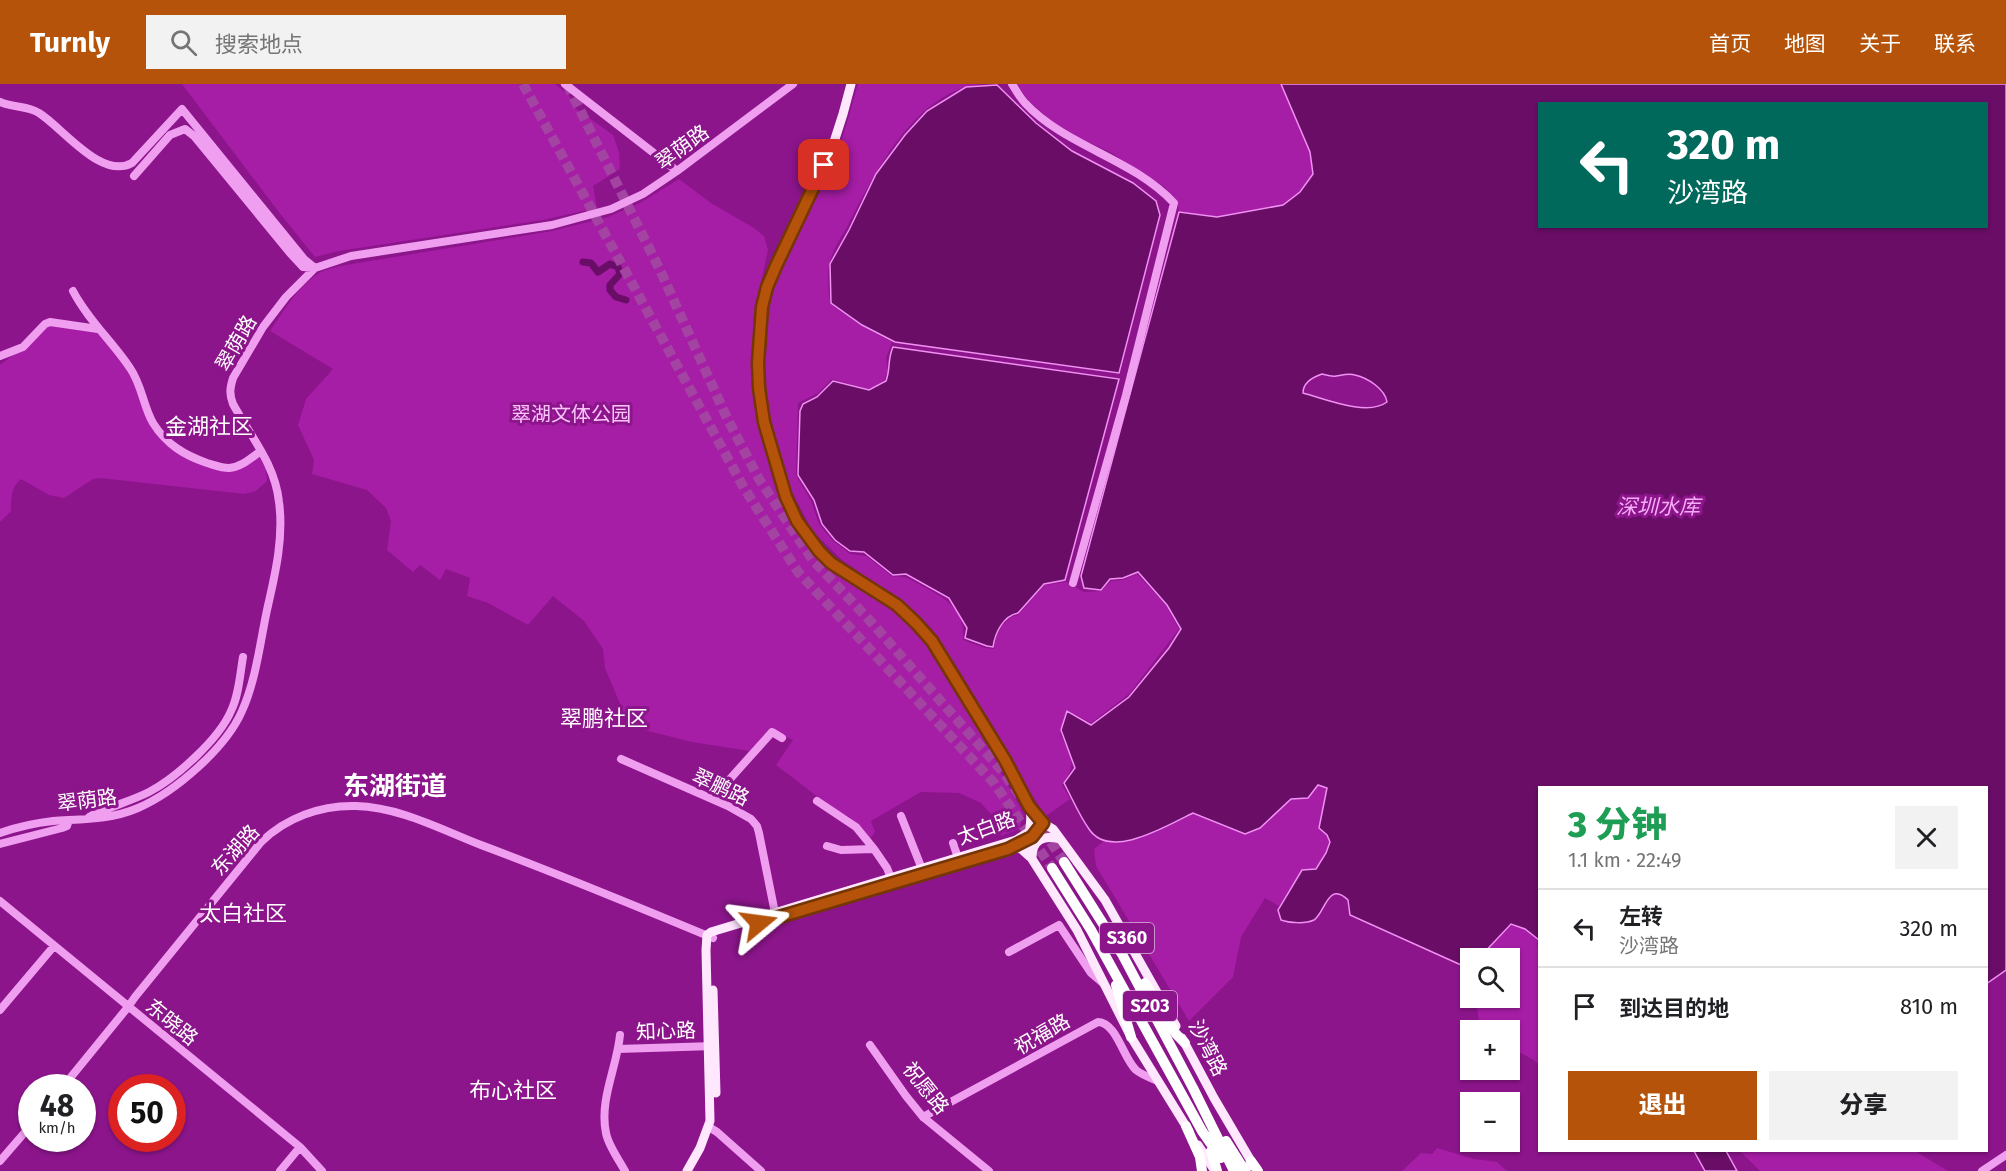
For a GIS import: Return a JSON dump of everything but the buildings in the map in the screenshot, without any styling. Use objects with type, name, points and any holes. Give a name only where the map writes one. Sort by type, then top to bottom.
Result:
[{"type":"highway","name":"S203","points":[[1064,862],[1122,954],[1193,1088]]},
{"type":"highway","name":"S203","points":[[1052,868],[1086,921],[1202,1131]]},
{"type":"highway","points":[[1122,954],[1144,982],[1176,1034],[1185,1042]]},
{"type":"highway","points":[[1110,965],[1131,1037]]},
{"type":"highway","points":[[1193,1088],[1234,1171]]},
{"type":"highway","points":[[1193,1088],[1245,1171]]},
{"type":"highway","points":[[1186,1126],[1200,1157],[1202,1171]]},
{"type":"highway","points":[[1202,1131],[1216,1171]]},
{"type":"highway","points":[[1202,1131],[1229,1171]]},
{"type":"highway","points":[[1251,1161],[1258,1171]]},
{"type":"main road","name":"沙湾路","points":[[851,84],[833,146],[767,287],[762,307],[758,363],[759,388],[764,422],[790,510],[804,532],[831,563],[888,598],[932,641],[1005,760],[1029,806],[1043,823],[1053,830],[1105,900],[1251,1161]]},
{"type":"main road","name":"沙湾路","points":[[1029,806],[1032,817],[1028,851],[1032,859],[1077,930],[1131,1037],[1216,1171]]},
{"type":"main road","name":"太白路","points":[[959,860],[1008,849],[1043,823]]},
{"type":"main road","name":"太白路","points":[[710,937],[959,860],[1028,836]]},
{"type":"main road","points":[[1032,859],[1033,846],[1039,839],[1049,836],[1060,839]]},
{"type":"main road","points":[[1008,849],[1020,848],[1032,859]]},
{"type":"main road","name":"太白路","points":[[710,937],[715,930],[892,881]]},
{"type":"main road","points":[[693,1171],[708,1144],[711,1128],[712,1046],[706,950],[710,937]]},
{"type":"main road","points":[[687,1171],[711,1128]]},
{"type":"main road","points":[[1245,1171],[1251,1161]]},
{"type":"street","points":[[565,84],[677,171]]},
{"type":"street","name":"翠荫路","points":[[0,833],[23,826],[105,818],[136,809],[165,793],[202,763],[225,738],[242,711],[252,680],[279,543],[279,501],[270,466],[233,404],[230,387],[263,327],[286,297],[315,268],[351,256],[569,221],[611,209],[631,201],[677,171],[793,84]]},
{"type":"street","points":[[1012,84],[1023,102],[1046,122],[1140,175],[1161,189],[1174,203],[1126,395],[1072,583]]},
{"type":"street","points":[[0,102],[7,106],[23,106],[38,112],[55,124],[73,142],[102,162],[125,167],[132,163],[182,109],[297,250],[315,268]]},
{"type":"street","points":[[134,176],[170,135],[185,129],[194,136],[303,267],[315,268]]},
{"type":"street","points":[[73,291],[80,305],[135,376],[152,421],[168,442],[190,457],[229,468],[242,464],[261,451]]},
{"type":"street","points":[[0,356],[23,347],[45,324],[50,322],[98,329]]},
{"type":"street","points":[[85,820],[162,784],[204,747],[231,713],[243,657]]},
{"type":"street","points":[[712,799],[772,732],[782,738]]},
{"type":"street","name":"翠鹏路","points":[[621,759],[712,799],[751,819],[757,826],[775,913]]},
{"type":"street","points":[[818,801],[856,827],[887,868],[892,881]]},
{"type":"street","name":"东湖路","points":[[73,1074],[261,842],[277,828],[292,820],[328,807],[354,806],[393,811],[528,862],[710,937]]},
{"type":"street","points":[[901,816],[923,871]]},
{"type":"street","points":[[0,844],[62,828],[67,826],[69,820]]},
{"type":"street","points":[[953,843],[959,860]]},
{"type":"street","points":[[826,846],[841,850],[874,849]]},
{"type":"street","name":"东晓路","points":[[0,901],[300,1147],[322,1171]]},
{"type":"street","points":[[1009,952],[1059,925],[1091,974],[1104,984]]},
{"type":"street","points":[[0,1010],[54,946]]},
{"type":"street","name":"祝福路","points":[[923,1117],[1098,1022],[1103,1022],[1110,1027],[1137,1071],[1159,1082]]},
{"type":"street","points":[[620,1035],[605,1100],[606,1134],[625,1171]]},
{"type":"street","name":"祝愿路","points":[[870,1045],[923,1117],[989,1171]]},
{"type":"street","name":"知心路","points":[[618,1049],[712,1046]]},
{"type":"street","points":[[711,1128],[761,1171]]},
{"type":"street","points":[[0,1161],[18,1140]]},
{"type":"street","points":[[280,1171],[300,1147]]},
{"type":"street","points":[[1982,1171],[2006,1155]]},
{"type":"green space","points":[[182,84],[555,84],[569,95],[575,108],[613,135],[619,152],[620,169],[593,186],[597,208],[543,220],[339,251],[315,257]]},
{"type":"green space","points":[[858,84],[982,84],[959,89],[938,101],[919,116],[902,135],[873,178],[831,257],[828,277],[830,304],[862,326],[892,342],[886,358],[888,371],[884,380],[874,387],[867,389],[832,379],[818,393],[798,403],[796,475],[811,501],[819,524],[833,541],[850,554],[866,556],[893,577],[909,579],[947,601],[958,613],[963,630],[963,640],[985,648],[994,649],[996,637],[1002,626],[1011,617],[1018,615],[1045,585],[1066,582],[1084,592],[1101,591],[1111,581],[1123,580],[1137,574],[1165,604],[1179,629],[1129,694],[1091,723],[1067,710],[1060,734],[1071,760],[1070,771],[1062,785],[1070,799],[1046,816],[931,628],[912,609],[842,560],[813,532],[787,483],[776,451],[763,366],[769,309],[776,280],[839,150]]},
{"type":"green space","points":[[1017,84],[1281,84],[1310,152],[1313,174],[1300,192],[1284,205],[1217,217],[1179,212],[1177,200],[1163,186],[1110,152],[1076,136],[1050,120],[1027,99]]},
{"type":"green space","name":"翠湖文体公园","points":[[679,179],[711,203],[764,236],[768,250],[755,312],[752,384],[760,433],[786,516],[803,542],[827,567],[886,605],[904,620],[932,652],[998,764],[1021,808],[1024,815],[1019,829],[1001,836],[995,819],[981,803],[959,793],[921,792],[871,821],[875,832],[870,839],[848,816],[835,810],[776,765],[793,740],[769,729],[750,751],[692,742],[644,730],[631,730],[605,668],[603,649],[584,621],[553,596],[528,625],[488,603],[467,596],[470,578],[446,569],[440,580],[420,565],[413,572],[387,550],[391,521],[386,508],[367,490],[312,474],[314,460],[298,425],[306,399],[333,369],[270,331],[292,298],[313,277],[340,266],[552,231],[608,217],[640,203]]},
{"type":"green space","points":[[45,324],[98,329],[129,367],[149,413],[179,451],[229,468],[258,455],[266,469],[267,481],[256,491],[244,494],[100,478],[93,479],[64,498],[49,495],[21,479],[13,489],[11,511],[0,522],[0,365],[30,342]]},
{"type":"green space","points":[[1318,785],[1328,788],[1324,815],[1325,828],[1330,842],[1326,853],[1316,869],[1302,870],[1279,906],[1265,898],[1241,937],[1233,977],[1189,1021],[1096,866],[1094,849],[1104,841],[1125,842],[1153,833],[1193,813],[1245,834],[1260,828],[1291,799],[1308,798]]},
{"type":"green space","points":[[1511,924],[1525,929],[1538,939],[1538,1064],[1520,1053],[1520,1020],[1479,1020],[1477,1008],[1520,1008],[1520,948],[1488,948]]},
{"type":"green space","points":[[1437,1148],[1474,1159],[1497,1162],[1507,1171],[1402,1171],[1421,1153],[1432,1154]]},
{"type":"green space","points":[[1741,1152],[1917,1152],[1948,1171],[1760,1171]]},
{"type":"water","name":"深圳水库","points":[[1281,84],[2006,84],[2006,970],[1988,983],[1988,786],[1538,786],[1538,939],[1525,929],[1511,924],[1488,948],[1460,948],[1460,964],[1350,915],[1348,900],[1341,895],[1331,896],[1314,920],[1298,923],[1281,920],[1278,910],[1302,870],[1316,869],[1330,842],[1327,835],[1319,828],[1327,788],[1318,785],[1308,798],[1291,799],[1260,828],[1245,834],[1193,813],[1155,832],[1125,841],[1111,842],[1098,838],[1089,829],[1064,783],[1075,768],[1061,730],[1067,711],[1091,725],[1129,697],[1169,648],[1181,629],[1167,605],[1138,572],[1123,578],[1110,579],[1101,590],[1084,588],[1081,576],[1179,212],[1217,217],[1283,205],[1300,192],[1313,174],[1310,152]],"holes":[[[1322,374],[1333,376],[1352,374],[1375,385],[1386,397],[1387,402],[1368,408],[1357,407],[1303,393],[1303,389],[1312,378]]]},
{"type":"water","points":[[997,85],[1036,123],[1072,151],[1133,183],[1156,201],[1160,215],[1119,373],[895,342],[862,325],[831,303],[830,264],[876,174],[905,135],[927,111],[966,87]]},
{"type":"water","points":[[893,347],[1119,379],[1065,580],[1044,584],[1018,613],[1004,621],[993,647],[965,638],[967,628],[949,598],[906,574],[893,575],[864,552],[850,551],[835,540],[822,524],[814,500],[798,475],[800,411],[803,404],[817,397],[833,381],[869,390],[886,381]]},
{"type":"water","points":[[1695,1152],[1727,1152],[1737,1171],[1705,1171]]},
{"type":"waterway","points":[[583,262],[591,263],[598,272],[610,264],[618,267],[620,274],[610,285],[610,290],[616,297],[626,300]]},
{"type":"tunnel","points":[[523,84],[744,488],[798,572],[994,783],[1052,868]]},
{"type":"tunnel","points":[[567,84],[660,270],[727,418],[759,479],[812,559],[872,623],[1004,773],[1022,799]]},
{"type":"tunnel","points":[[1034,817],[1064,862]]},
{"type":"district","name":"金湖社区","points":[[209,426]]},
{"type":"district","name":"翠鹏社区","points":[[604,718]]},
{"type":"district","name":"东湖街道","points":[[395,786]]},
{"type":"district","name":"太白社区","points":[[243,913]]},
{"type":"district","name":"布心社区","points":[[513,1090]]},
{"type":"route","points":[[759,923],[1008,849],[1032,837],[1043,823],[1029,806],[1005,760],[932,641],[905,612],[888,598],[831,563],[804,532],[790,510],[764,422],[759,388],[758,363],[762,307],[776,266],[824,165]]}]
